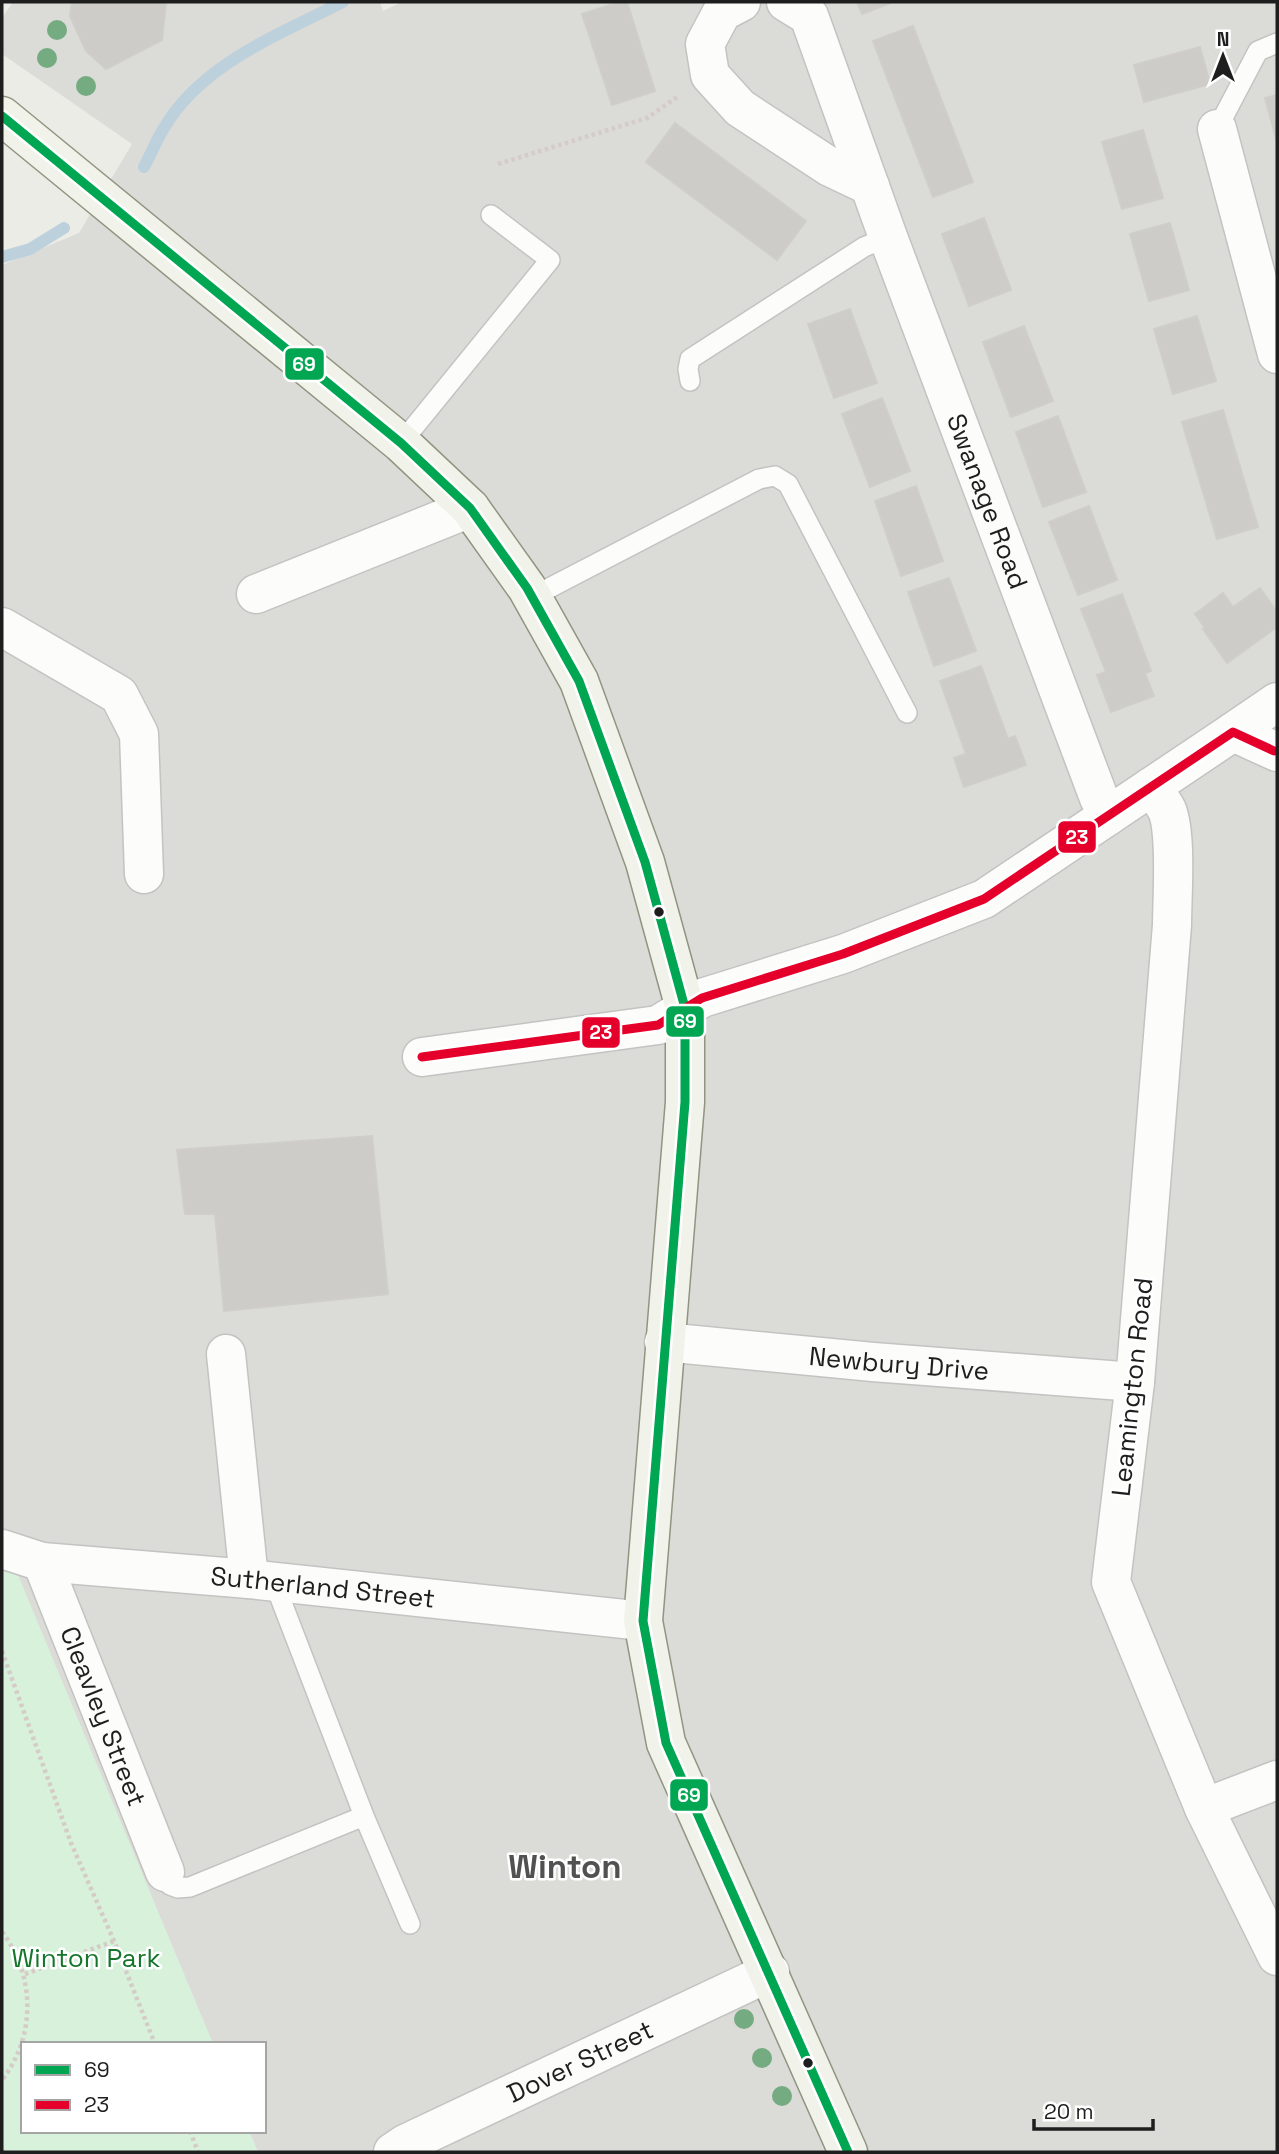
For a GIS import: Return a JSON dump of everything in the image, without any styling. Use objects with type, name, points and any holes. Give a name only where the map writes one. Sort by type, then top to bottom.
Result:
[{"type":"main road","points":[[2,116],[401,443],[470,508],[532,597],[579,681],[645,862],[685,1008],[685,1102],[643,1621],[666,1743],[848,2152]]},
{"type":"street","points":[[741,2],[722,12],[705,44],[710,75],[740,108],[830,167],[870,186]]},
{"type":"street","name":"Swanage Road","points":[[786,2],[809,16],[888,236],[1098,798],[1108,816]]},
{"type":"street","points":[[1217,129],[1270,303],[1277,354]]},
{"type":"street","points":[[256,594],[470,508]]},
{"type":"street","points":[[2,627],[119,695],[139,734],[144,874]]},
{"type":"street","points":[[422,1057],[658,1025],[702,998],[843,954],[984,899],[1277,702]]},
{"type":"street","points":[[1233,732],[1277,752]]},
{"type":"street","name":"Leamington Road","points":[[1151,787],[1167,810],[1170,821],[1172,925],[1135,1382],[1111,1582],[1204,1808],[1277,1956]]},
{"type":"street","name":"Newbury Drive","points":[[664,1342],[873,1362],[1135,1382]]},
{"type":"street","points":[[226,1354],[261,1580]]},
{"type":"street","name":"Sutherland Street","points":[[2,1549],[42,1562],[261,1580],[643,1621]]},
{"type":"street","name":"Cleavley Street","points":[[42,1562],[165,1872]]},
{"type":"street","points":[[1204,1808],[1277,1780]]},
{"type":"street","name":"Dover Street","points":[[393,2152],[770,1972]]},
{"type":"lane","points":[[1217,129],[1258,51],[1277,43]]},
{"type":"lane","points":[[401,443],[550,260],[491,215]]},
{"type":"lane","points":[[690,381],[690,359],[863,247],[888,236]]},
{"type":"lane","points":[[532,597],[759,479],[775,476],[788,484],[906,713]]},
{"type":"lane","points":[[261,1580],[410,1924]]},
{"type":"lane","points":[[165,1872],[170,1885],[178,1888],[190,1887],[364,1816]]},
{"type":"path","points":[[498,164],[647,118],[710,75]]},
{"type":"path","points":[[2,1651],[71,1843],[154,2042]]},
{"type":"path","points":[[2,1932],[7,1937],[24,1974],[29,2011],[22,2042]]},
{"type":"path","points":[[24,1974],[114,1941]]},
{"type":"path","points":[[2,2080],[21,2046]]},
{"type":"path","points":[[191,2133],[198,2152]]},
{"type":"shaded area","points":[[13,2],[380,2],[383,11],[402,2],[1277,2],[1277,2152],[258,2152],[250,2133],[266,2133],[266,2042],[212,2042],[8,1552],[2,1551],[2,265],[79,233],[132,144],[2,54],[2,18]]},
{"type":"green space","name":"Winton Park","points":[[2,1551],[8,1551],[212,2042],[21,2042],[21,2133],[250,2133],[258,2152],[2,2152]]},
{"type":"building","points":[[72,2],[166,2],[162,40],[106,69],[86,51],[70,16]]},
{"type":"building","points":[[627,2],[655,91],[612,105],[582,14]]},
{"type":"building","points":[[857,2],[893,2],[862,14]]},
{"type":"building","points":[[913,26],[973,182],[933,197],[873,41]]},
{"type":"building","points":[[1200,47],[1210,84],[1144,102],[1134,65]]},
{"type":"building","points":[[1277,95],[1277,142],[1265,98]]},
{"type":"building","points":[[675,123],[806,221],[777,260],[646,162]]},
{"type":"building","points":[[1143,130],[1163,198],[1122,209],[1102,142]]},
{"type":"building","points":[[984,218],[1011,290],[969,306],[942,234]]},
{"type":"building","points":[[1170,223],[1189,290],[1149,301],[1130,234]]},
{"type":"building","points":[[850,309],[877,383],[834,398],[808,324]]},
{"type":"building","points":[[1197,316],[1216,381],[1173,394],[1154,329]]},
{"type":"building","points":[[1024,326],[1053,401],[1011,417],[983,342]]},
{"type":"building","points":[[882,398],[910,471],[870,487],[842,414]]},
{"type":"building","points":[[1223,410],[1258,527],[1217,539],[1182,422]]},
{"type":"building","points":[[1058,416],[1086,492],[1043,507],[1016,432]]},
{"type":"building","points":[[916,486],[943,561],[901,576],[875,501]]},
{"type":"building","points":[[1089,506],[1117,580],[1078,595],[1049,522]]},
{"type":"building","points":[[949,578],[976,651],[934,666],[908,592]]},
{"type":"building","points":[[1260,588],[1277,612],[1277,627],[1227,663],[1195,614],[1223,593],[1233,607]]},
{"type":"building","points":[[1122,594],[1151,671],[1145,673],[1154,696],[1111,712],[1097,675],[1106,672],[1081,609]]},
{"type":"building","points":[[981,666],[1008,739],[1015,736],[1026,765],[964,787],[954,758],[966,754],[940,681]]},
{"type":"building","points":[[372,1136],[388,1294],[224,1311],[215,1214],[185,1214],[177,1150]]},
{"type":"waterway","points":[[144,167],[164,128],[180,106],[220,68],[268,39],[343,2]]},
{"type":"waterway","points":[[2,257],[30,249],[64,228]]},
{"type":"transit line","name":"69","points":[[2,116],[401,443],[470,508],[527,588],[579,681],[645,862],[685,1008],[685,1102],[643,1621],[666,1743],[848,2152]]},
{"type":"transit line","name":"23","points":[[422,1057],[658,1025],[702,998],[843,954],[984,899],[1233,732],[1274,751]]},
{"type":"district","name":"Winton","points":[[565,1867]]}]
